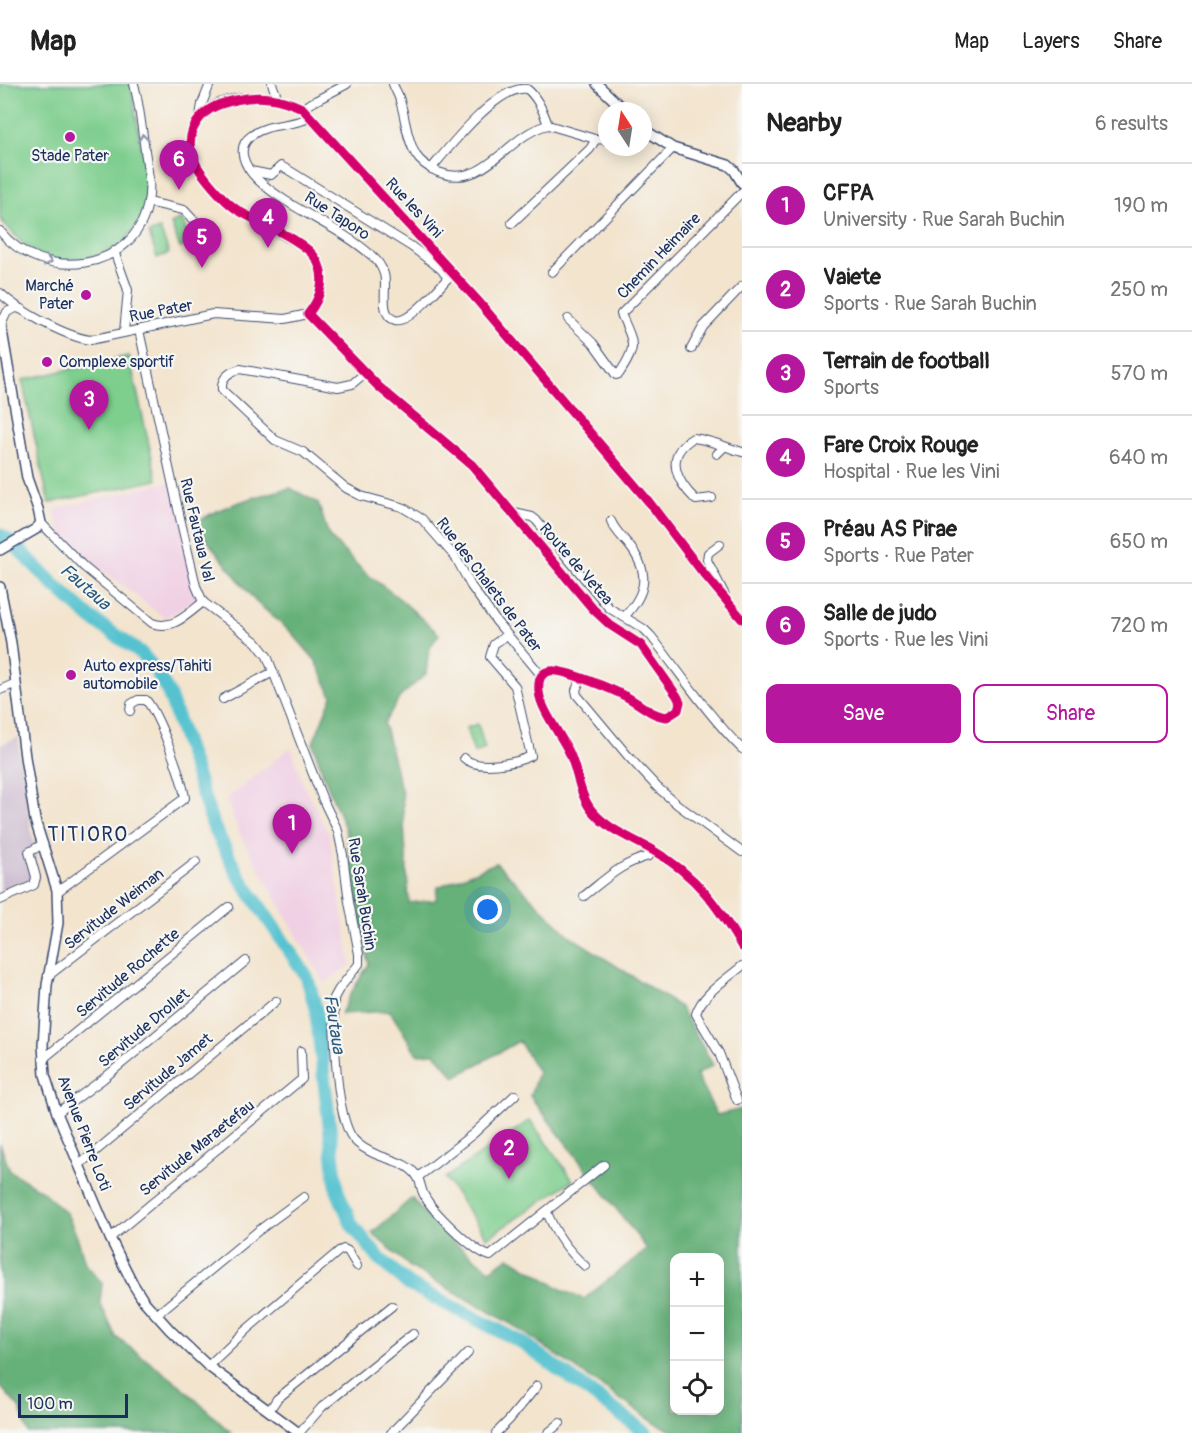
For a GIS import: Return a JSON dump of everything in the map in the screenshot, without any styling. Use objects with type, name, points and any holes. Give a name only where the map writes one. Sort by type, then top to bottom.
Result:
[{"type":"main road","points":[[597,84],[616,102]]},
{"type":"main road","points":[[652,135],[673,148],[728,165],[742,183]]},
{"type":"main road","points":[[0,550],[36,529],[41,523],[25,470],[1,323]]},
{"type":"main road","name":"Avenue Pierre Loti","points":[[0,587],[35,820],[57,892],[58,923],[45,1002],[43,1059],[45,1075],[57,1113],[110,1238],[133,1284],[156,1315],[208,1366],[299,1433]]},
{"type":"street","points":[[0,231],[23,251],[51,263],[78,264],[95,260],[114,251],[131,237],[138,228],[148,202],[149,173],[134,84]]},
{"type":"street","points":[[210,84],[191,134],[190,151],[196,166],[230,204],[306,248],[318,262],[322,273],[320,291],[309,314]]},
{"type":"street","points":[[272,84],[278,99]]},
{"type":"street","points":[[302,108],[347,84]]},
{"type":"street","points":[[393,84],[417,156],[431,169],[454,177],[463,177],[483,168],[531,131],[548,125],[596,139],[590,149],[512,224]]},
{"type":"street","points":[[431,169],[469,120],[494,96],[508,87],[527,89],[538,103],[548,125]]},
{"type":"street","name":"Rue les Vini","points":[[199,117],[213,106],[252,97],[278,99],[302,108],[649,502],[742,619]]},
{"type":"street","points":[[311,117],[301,123],[267,128],[251,136],[243,145],[242,150],[250,170],[271,175],[281,166],[451,275]]},
{"type":"street","points":[[552,272],[673,148]]},
{"type":"street","name":"Rue Taporo","points":[[250,170],[272,190],[356,244],[375,259],[385,276],[385,307],[394,320],[400,320],[415,311],[451,275]]},
{"type":"street","name":"Chemin Heimaire","points":[[568,319],[593,343],[616,375],[619,375],[631,356],[633,346],[621,314],[742,192]]},
{"type":"street","points":[[148,202],[184,210],[211,239]]},
{"type":"street","points":[[114,251],[128,290],[124,332]]},
{"type":"street","points":[[691,349],[703,327],[742,286]]},
{"type":"street","name":"Rue Pater","points":[[0,293],[56,328],[76,337],[90,340],[213,314],[285,319],[309,314]]},
{"type":"street","points":[[1,323],[3,317],[11,309],[26,310]]},
{"type":"street","name":"Route de Vetea","points":[[309,314],[379,387],[456,450],[487,482],[593,609],[610,625],[641,645],[677,696],[679,706],[672,716],[662,717],[620,693],[581,679],[554,670],[541,675]]},
{"type":"street","name":"Rue Fautaua Val","points":[[41,523],[91,573],[152,623],[169,625],[203,602],[196,586],[180,519],[139,330]]},
{"type":"street","name":"Rue des Chalets de Pater","points":[[365,373],[352,384],[338,387],[240,369],[224,378],[222,390],[275,441],[303,452],[346,489],[361,496],[402,507],[422,519],[456,558],[471,586],[507,635],[541,675]]},
{"type":"street","points":[[712,498],[696,501],[679,481],[676,458],[680,449],[693,438],[710,440],[742,452]]},
{"type":"street","points":[[717,454],[724,447]]},
{"type":"street","points":[[513,512],[536,520],[609,608],[651,636],[690,685],[698,699],[742,748]]},
{"type":"street","points":[[611,520],[637,556],[644,579],[644,588],[624,617]]},
{"type":"street","points":[[720,544],[708,554],[708,560],[728,602]]},
{"type":"street","name":"Rue Sarah Buchin","points":[[203,602],[256,642],[267,656],[323,800],[338,831],[359,954],[359,964],[334,998],[340,1097],[350,1134],[357,1143],[371,1152],[403,1165],[418,1177]]},
{"type":"street","points":[[464,758],[468,762],[481,765],[521,760],[531,756],[515,686],[490,657],[494,644],[507,635]]},
{"type":"street","points":[[224,699],[273,672]]},
{"type":"street","points":[[541,675],[538,681],[539,695],[571,755],[583,795],[591,809],[604,822],[686,872],[718,908],[742,947]]},
{"type":"street","points":[[581,679],[576,690],[577,695],[628,756],[657,787],[678,805],[742,852]]},
{"type":"street","points":[[0,690],[16,683]]},
{"type":"street","points":[[57,892],[185,798],[160,723],[152,707],[146,700],[138,700],[131,704],[130,711]]},
{"type":"street","points":[[0,900],[34,885],[36,877],[29,852],[43,844]]},
{"type":"street","points":[[584,896],[616,869],[628,862],[649,856],[652,850]]},
{"type":"street","name":"Servitude Weiman","points":[[48,976],[196,862]]},
{"type":"street","name":"Servitude Rochette","points":[[43,1059],[229,907]]},
{"type":"street","name":"Servitude Drollet","points":[[57,1113],[103,1079],[246,961]]},
{"type":"street","points":[[737,1100],[719,1053],[696,1011],[709,995],[742,966]]},
{"type":"street","name":"Servitude Jamet","points":[[79,1165],[276,1001]]},
{"type":"street","name":"Servitude Maraetefau","points":[[110,1238],[303,1079],[302,1051]]},
{"type":"street","points":[[515,1095],[473,1134],[418,1177],[424,1195],[445,1220],[470,1244],[483,1254],[490,1256],[604,1165]]},
{"type":"street","points":[[156,1315],[258,1231],[304,1197]]},
{"type":"street","points":[[549,1210],[552,1225],[585,1266]]},
{"type":"street","points":[[208,1366],[238,1336],[344,1249],[348,1251],[357,1266]]},
{"type":"street","points":[[269,1411],[276,1399],[392,1306]]},
{"type":"street","points":[[299,1433],[322,1407],[413,1334]]},
{"type":"street","points":[[391,1433],[468,1353]]},
{"type":"street","points":[[496,1433],[537,1386]]},
{"type":"street","points":[[548,1433],[560,1423]]},
{"type":"shaded area","points":[[174,481],[200,597],[165,618],[63,540],[54,509]]},
{"type":"shaded area","points":[[19,737],[39,880],[0,893],[0,745]]},
{"type":"shaded area","points":[[291,747],[304,786],[329,835],[351,965],[324,983],[239,833],[226,799]]},
{"type":"green space","name":"Stade Pater","points":[[0,84],[131,84],[148,190],[144,215],[123,244],[104,254],[70,261],[56,261],[36,253],[22,243],[0,219]]},
{"type":"green space","points":[[182,219],[191,244],[180,248],[171,224]]},
{"type":"green space","points":[[160,229],[169,253],[157,258],[149,233]]},
{"type":"green space","points":[[129,356],[157,480],[49,503],[22,380]]},
{"type":"green space","points":[[290,488],[318,503],[329,536],[363,571],[400,599],[439,634],[429,649],[426,674],[400,697],[384,723],[402,793],[409,903],[436,900],[438,887],[496,863],[570,936],[680,1007],[713,1065],[696,1075],[717,1115],[742,1109],[742,1433],[677,1433],[655,1423],[513,1325],[410,1267],[372,1233],[412,1198],[438,1228],[490,1270],[509,1257],[564,1291],[584,1299],[647,1249],[530,1096],[538,1072],[519,1041],[455,1077],[435,1053],[417,1054],[390,1011],[341,1014],[369,964],[345,828],[313,743],[332,696],[316,661],[291,632],[255,601],[195,525],[214,512]]},
{"type":"green space","points":[[478,724],[485,749],[474,753],[466,728]]},
{"type":"green space","points":[[530,1120],[573,1180],[487,1238],[445,1178]]},
{"type":"green space","points":[[0,1144],[10,1171],[42,1191],[67,1214],[77,1236],[85,1263],[102,1283],[100,1303],[116,1337],[180,1385],[231,1433],[28,1433],[20,1409],[0,1386]]},
{"type":"waterway","name":"Fautaua","points":[[0,535],[15,545],[55,586],[92,619],[140,652],[157,672],[169,694],[213,825],[237,873],[307,977],[316,1010],[337,1190],[352,1225],[378,1257],[408,1284],[521,1342],[646,1433]]},
{"type":"cycle path","points":[[742,619],[649,502],[478,301],[302,108],[278,99],[253,97],[222,104],[210,109],[201,117],[193,129],[190,142],[197,165],[208,181],[234,207],[302,245],[316,259],[321,273],[321,287],[308,314],[379,387],[472,465],[593,609],[610,625],[641,645],[677,696],[680,702],[678,710],[667,717],[651,712],[627,697],[588,680],[565,673],[546,672],[541,676],[539,685],[543,707],[569,752],[588,806],[614,829],[669,860],[682,870],[715,905],[742,947]]},
{"type":"place","name":"Stade Pater","points":[[70,137]]},
{"type":"place","name":"Salle de judo","points":[[179,190]]},
{"type":"place","name":"Fare Croix Rouge","points":[[268,248]]},
{"type":"place","name":"Préau AS Pirae","points":[[202,268]]},
{"type":"place","name":"Marché Pater","points":[[86,295]]},
{"type":"place","name":"Complexe sportif","points":[[47,362]]},
{"type":"place","name":"Terrain de football","points":[[89,430]]},
{"type":"place","name":"Auto express/Tahiti automobile","points":[[71,675]]},
{"type":"place","name":"CFPA","points":[[292,854]]},
{"type":"place","name":"Vaiete","points":[[509,1179]]},
{"type":"district","name":"TITIORO","points":[[88,834]]}]
